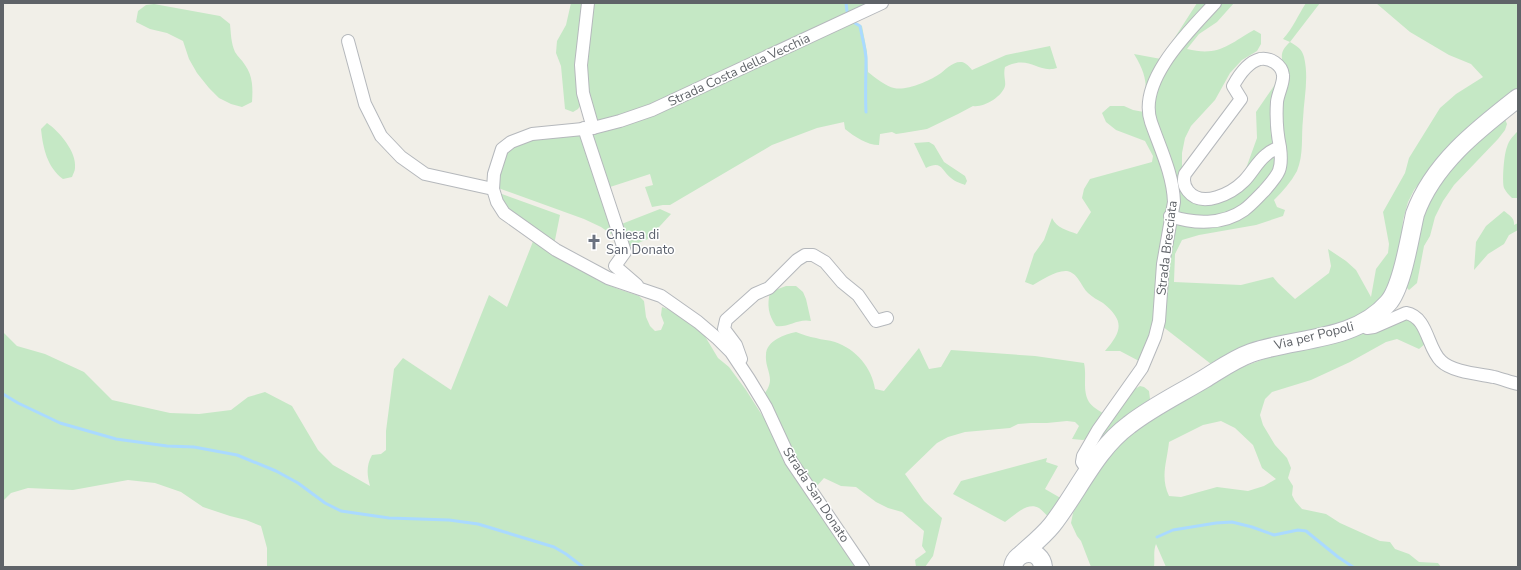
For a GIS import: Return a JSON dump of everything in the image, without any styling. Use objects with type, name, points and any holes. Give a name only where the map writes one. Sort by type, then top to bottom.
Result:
[{"type":"main road","name":"Via per Popoli","points":[[1014,563],[1051,525],[1088,471],[1116,436],[1128,425],[1162,403],[1242,357],[1272,346],[1318,338],[1348,329],[1361,324],[1389,303],[1396,292],[1400,280],[1415,214],[1423,196],[1437,173],[1463,144],[1518,98]]},
{"type":"main road","name":"Via per Popoli","points":[[1042,563],[1043,547],[1051,525]]},
{"type":"main road","points":[[1014,563],[1028,552],[1033,553],[1042,563]]},
{"type":"street","name":"Strada San Donato","points":[[588,3],[581,66],[588,128],[625,252],[615,266],[642,290]]},
{"type":"street","name":"Strada Costa della Vecchia","points":[[588,128],[620,121],[652,110],[882,3]]},
{"type":"street","name":"Strada Brecciata","points":[[1088,471],[1082,462],[1084,456],[1098,430],[1142,368],[1155,337],[1159,314],[1163,264],[1170,216],[1174,202],[1172,183],[1149,115],[1149,97],[1167,60],[1188,32],[1215,3]]},
{"type":"street","points":[[348,41],[365,104],[381,136],[401,158],[425,174],[493,189]]},
{"type":"street","points":[[1170,216],[1182,220],[1201,222],[1231,216],[1245,210],[1267,188],[1280,169],[1282,162],[1280,147],[1278,134],[1277,102],[1283,74],[1279,65],[1271,60],[1263,59],[1254,61],[1237,78],[1233,86],[1241,99],[1185,174],[1185,185],[1191,194],[1199,198],[1208,199],[1222,195],[1240,184],[1265,155],[1280,147]]},
{"type":"street","name":"Strada San Donato","points":[[588,128],[532,134],[506,145],[502,149],[494,174],[493,189],[497,202],[504,213],[556,250],[608,278],[661,296],[703,326],[731,352],[766,407],[791,461],[863,567]]},
{"type":"street","name":"Strada San Donato","points":[[748,379],[736,345],[724,329],[726,320],[755,294],[768,288],[797,260],[805,255],[813,255],[824,262],[842,282],[858,295],[876,321],[887,318]]},
{"type":"street","points":[[1361,324],[1367,328],[1374,327],[1406,313],[1410,314],[1420,323],[1436,355],[1444,364],[1453,368],[1518,384]]},
{"type":"green space","points":[[571,3],[584,3],[582,103],[578,109],[573,112],[565,109],[561,66],[556,53],[557,41],[566,25]]},
{"type":"green space","points":[[590,3],[869,3],[634,112],[599,122],[592,112],[585,94]]},
{"type":"green space","points":[[1197,3],[1234,3],[1217,22],[1199,34],[1187,49],[1198,51],[1216,50],[1223,48],[1254,30],[1261,34],[1261,44],[1257,51],[1242,60],[1230,73],[1215,100],[1191,126],[1185,138],[1182,153],[1182,182],[1211,202],[1244,174],[1257,138],[1256,112],[1285,70],[1282,55],[1284,49],[1290,42],[1301,50],[1304,57],[1306,73],[1301,152],[1297,171],[1287,186],[1274,200],[1277,207],[1285,210],[1283,216],[1256,225],[1199,235],[1182,240],[1175,254],[1174,282],[1241,285],[1273,277],[1295,299],[1329,273],[1331,266],[1328,249],[1356,270],[1371,297],[1376,269],[1388,253],[1389,244],[1383,212],[1405,173],[1409,158],[1440,108],[1456,94],[1483,77],[1471,64],[1449,55],[1410,32],[1376,3],[1518,3],[1518,92],[1425,176],[1414,190],[1408,202],[1403,220],[1397,261],[1385,296],[1373,312],[1208,368],[1211,364],[1162,326],[1149,343],[1139,361],[1120,351],[1105,351],[1118,332],[1118,321],[1110,309],[1088,293],[1071,272],[1058,272],[1033,285],[1025,282],[1034,254],[1044,240],[1052,218],[1059,226],[1077,234],[1091,212],[1082,198],[1084,189],[1090,179],[1152,162],[1153,156],[1145,141],[1116,130],[1106,122],[1102,113],[1110,106],[1124,106],[1133,110],[1144,112],[1146,88],[1144,76],[1139,62],[1134,54],[1161,59]]},
{"type":"green space","points":[[1306,3],[1320,3],[1290,42],[1283,39],[1293,26]]},
{"type":"green space","points":[[154,4],[220,16],[230,24],[231,38],[234,49],[236,54],[248,69],[251,78],[252,102],[242,107],[231,104],[219,98],[197,73],[189,59],[183,41],[167,33],[150,29],[136,22],[138,11],[146,5]]},
{"type":"green space","points":[[854,21],[862,26],[867,52],[868,72],[884,84],[894,88],[899,89],[911,87],[923,83],[938,75],[949,66],[958,62],[968,65],[972,70],[1006,55],[1050,46],[1057,68],[1044,69],[1027,63],[1014,64],[1005,67],[1005,86],[1000,94],[992,101],[982,105],[973,106],[927,129],[896,134],[892,132],[880,134],[879,145],[866,142],[853,135],[845,129],[844,122],[817,128],[772,145],[670,205],[652,207],[645,187],[653,185],[650,174],[607,188],[592,134]]},
{"type":"green space","points":[[1504,117],[1507,124],[1505,130],[1454,185],[1443,201],[1435,217],[1430,236],[1424,246],[1417,283],[1409,290],[1405,286],[1422,211],[1453,166]]},
{"type":"green space","points":[[47,123],[62,137],[73,155],[75,169],[72,177],[63,179],[53,169],[47,157],[41,129]]},
{"type":"green space","points":[[1518,131],[1518,195],[1517,198],[1512,198],[1504,188],[1503,179],[1505,155],[1511,138]]},
{"type":"green space","points":[[578,135],[582,139],[614,233],[611,234],[601,227],[584,219],[498,188],[498,177],[506,154],[517,144],[534,139]]},
{"type":"green space","points":[[929,142],[934,145],[944,162],[965,176],[967,181],[965,185],[953,179],[941,167],[935,165],[926,168],[914,143]]},
{"type":"green space","points":[[502,194],[560,215],[554,245],[517,217],[504,203],[499,195]]},
{"type":"green space","points":[[660,209],[671,214],[648,239],[628,247],[619,225]]},
{"type":"green space","points":[[1504,211],[1513,219],[1514,225],[1518,223],[1518,230],[1509,235],[1504,244],[1488,254],[1474,270],[1476,242],[1486,226]]},
{"type":"green space","points":[[534,239],[599,281],[639,296],[644,301],[646,317],[650,326],[655,331],[661,330],[664,323],[661,315],[662,307],[673,311],[703,333],[718,358],[729,367],[746,390],[857,564],[851,567],[267,567],[267,548],[261,526],[203,507],[181,492],[155,483],[128,480],[73,490],[28,488],[11,493],[3,501],[3,332],[17,346],[45,354],[84,372],[112,400],[170,413],[199,414],[231,410],[248,397],[265,392],[292,406],[318,450],[333,465],[370,486],[368,470],[370,459],[372,455],[381,454],[386,450],[386,431],[394,369],[403,358],[451,390],[489,295],[507,307]]},
{"type":"green space","points":[[786,286],[796,286],[803,292],[811,321],[806,320],[785,326],[776,326],[769,309],[770,292]]},
{"type":"green space","points":[[1410,316],[1426,343],[1419,349],[1397,339],[1386,342],[1350,362],[1311,380],[1272,392],[1265,399],[1260,415],[1263,425],[1275,445],[1287,458],[1291,468],[1288,478],[1293,486],[1292,495],[1302,509],[1326,514],[1340,523],[1380,541],[1390,542],[1395,549],[1409,554],[1419,562],[1438,563],[1441,567],[1166,567],[1156,544],[1154,552],[1154,567],[1091,567],[1081,541],[1071,523],[1073,513],[1095,472],[1136,430],[1237,369],[1267,358],[1340,341],[1369,332]],"holes":[[[1221,421],[1235,428],[1253,445],[1262,468],[1276,479],[1264,486],[1248,491],[1217,487],[1181,497],[1169,496],[1165,482],[1165,469],[1169,442],[1203,425]]]},
{"type":"green space","points":[[796,332],[835,342],[850,349],[867,367],[875,389],[884,391],[919,348],[929,369],[941,367],[951,350],[1035,356],[1084,363],[1085,388],[1087,397],[1092,406],[1104,414],[1089,438],[1083,440],[1072,439],[1079,426],[1075,422],[1067,421],[1018,424],[1010,428],[965,432],[948,437],[937,443],[905,474],[924,501],[942,518],[933,556],[925,567],[916,567],[915,560],[926,552],[922,546],[924,531],[902,512],[888,508],[876,502],[856,487],[841,486],[824,478],[816,487],[795,461],[762,397],[768,389],[770,382],[766,358],[769,346],[777,339],[787,334]]},
{"type":"green space","points":[[1140,386],[1149,391],[1149,403],[1100,444],[1098,438],[1133,390]]},
{"type":"green space","points":[[1047,458],[1046,462],[1058,466],[1045,489],[1064,500],[1051,519],[1039,508],[1030,506],[1021,510],[1005,522],[953,494],[961,481]]},
{"type":"waterway","points":[[846,3],[847,11]]},
{"type":"waterway","points":[[853,22],[860,26],[866,54],[866,112]]},
{"type":"waterway","points":[[3,394],[18,403],[60,423],[116,439],[167,446],[194,447],[237,455],[276,471],[298,483],[325,503],[341,511],[389,518],[449,520],[478,524],[554,547],[583,567]]},
{"type":"waterway","points":[[1157,537],[1173,530],[1232,522],[1274,535],[1298,530],[1306,531],[1353,567]]},
{"type":"place","name":"Chiesa di San Donato","points":[[594,242]]}]
